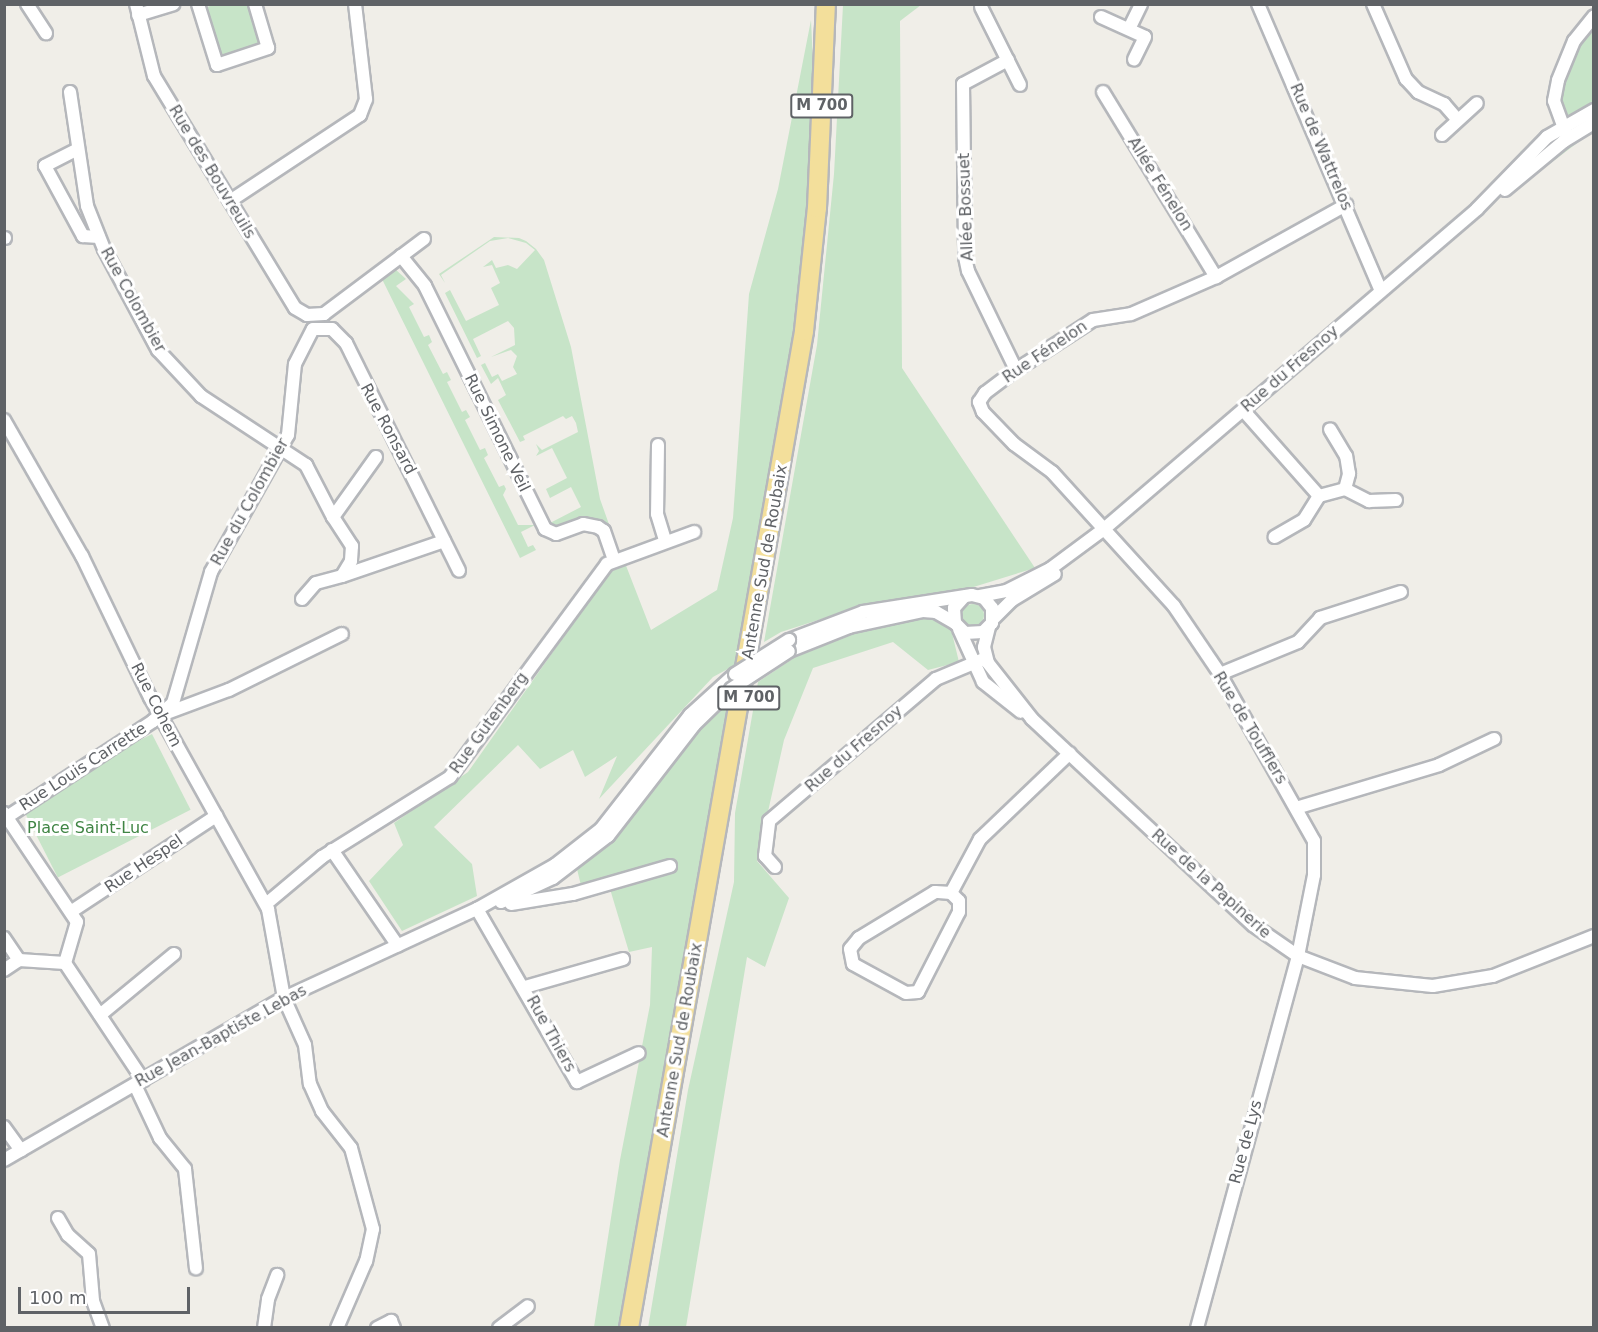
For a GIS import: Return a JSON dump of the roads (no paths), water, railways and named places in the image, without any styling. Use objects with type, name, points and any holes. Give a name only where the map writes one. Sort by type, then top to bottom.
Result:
[{"type":"highway","name":"Antenne Sud de Roubaix","points":[[629,1328],[804,331],[817,208],[826,4]]},
{"type":"highway","name":"Antenne Sud de Roubaix","points":[[637,1328],[807,368],[828,162],[834,4]]},
{"type":"street","points":[[27,4],[46,33]]},
{"type":"street","points":[[137,10],[173,4]]},
{"type":"street","points":[[198,4],[216,65],[268,48],[255,4]]},
{"type":"street","points":[[230,201],[360,116],[366,99],[355,4]]},
{"type":"street","points":[[1129,29],[1141,4]]},
{"type":"street","name":"Rue de Wattrelos","points":[[1258,4],[1382,291]]},
{"type":"street","points":[[1373,4],[1406,79],[1418,92],[1444,104],[1458,120]]},
{"type":"street","points":[[981,7],[1020,85]]},
{"type":"street","name":"Rue des Bouvreuils","points":[[137,10],[154,76],[295,308],[322,321]]},
{"type":"street","points":[[1568,138],[1554,102],[1562,65],[1574,40],[1593,16]]},
{"type":"street","points":[[1101,17],[1145,37],[1134,60]]},
{"type":"street","name":"Allée Bossuet","points":[[1008,60],[963,84],[965,257],[968,271],[1016,370]]},
{"type":"street","name":"Rue Colombier","points":[[70,92],[83,193],[99,237],[158,350],[177,373],[221,410],[283,448]]},
{"type":"street","name":"Allée Fénelon","points":[[1103,92],[1216,277]]},
{"type":"street","points":[[1442,135],[1477,103]]},
{"type":"street","points":[[1507,184],[1528,154],[1562,126],[1593,110]]},
{"type":"street","points":[[1507,184],[1568,138],[1593,123]]},
{"type":"street","name":"Rue Colombier","points":[[76,150],[45,166],[83,236],[99,237]]},
{"type":"street","name":"Rue du Fresnoy","points":[[980,596],[1006,591],[1050,568],[1104,529],[1507,184]]},
{"type":"street","name":"Rue Fénelon","points":[[1104,529],[1046,466],[1014,444],[980,408],[985,393],[1093,320],[1131,314],[1216,277],[1346,205]]},
{"type":"street","name":"Rue du Colombier","points":[[160,716],[177,697],[215,563],[283,448],[291,426],[290,388],[298,353],[308,333],[424,239]]},
{"type":"street","name":"Rue Simone Veil","points":[[401,256],[425,286],[545,529],[556,534],[583,524],[598,526],[604,531],[614,560]]},
{"type":"street","name":"Rue Ronsard","points":[[322,321],[337,332],[346,343],[459,571]]},
{"type":"street","points":[[1243,410],[1319,496]]},
{"type":"street","name":"Rue Cohem","points":[[4,420],[82,556],[160,716],[266,904],[284,998],[305,1045],[309,1079],[319,1107],[351,1148],[374,1229],[366,1261],[337,1328]]},
{"type":"street","points":[[1330,429],[1349,464],[1345,489]]},
{"type":"street","points":[[658,445],[657,514],[665,542]]},
{"type":"street","points":[[283,448],[311,471],[333,517],[352,546],[351,561],[342,576]]},
{"type":"street","name":"Rue Ronsard","points":[[333,517],[376,457]]},
{"type":"street","points":[[1275,537],[1304,520],[1319,496],[1345,489],[1369,501],[1396,500]]},
{"type":"street","name":"Rue du Fresnoy","points":[[991,623],[1011,600],[1083,555],[1104,529]]},
{"type":"street","name":"Rue de Toufflers","points":[[1104,529],[1174,606],[1220,674],[1314,841],[1316,862],[1298,956]]},
{"type":"street","name":"Rue Gutenberg","points":[[266,904],[332,850],[450,777],[596,575],[614,560],[694,532]]},
{"type":"street","points":[[302,599],[316,583],[444,541]]},
{"type":"street","points":[[1220,674],[1298,642],[1320,618],[1401,591]]},
{"type":"street","points":[[986,658],[991,623],[991,606],[980,596],[963,597],[954,608],[957,626],[976,635],[991,623]]},
{"type":"street","name":"Rue Jean-Baptiste Lebas","points":[[558,869],[601,829],[690,715],[735,674],[863,612],[963,597]]},
{"type":"street","name":"Rue Jean-Baptiste Lebas","points":[[4,1160],[284,998],[477,909],[517,896],[616,828],[694,725],[731,689],[789,646],[849,627],[923,611],[936,612],[957,626]]},
{"type":"street","name":"Rue de la Papinerie","points":[[957,626],[971,662],[987,686],[1032,718],[1253,925],[1298,956],[1355,978],[1433,986],[1493,976],[1593,936]]},
{"type":"street","points":[[160,716],[229,690],[342,634]]},
{"type":"street","name":"Rue du Fresnoy","points":[[775,867],[765,856],[769,821],[924,688],[946,673],[986,658]]},
{"type":"street","name":"Rue de la Papinerie","points":[[986,658],[1032,718]]},
{"type":"street","name":"Rue Louis Carrette","points":[[6,815],[160,716]]},
{"type":"street","points":[[1296,808],[1439,765],[1494,740]]},
{"type":"street","points":[[951,893],[983,833],[1070,753]]},
{"type":"street","points":[[6,815],[72,911],[78,929],[65,963]]},
{"type":"street","name":"Rue Hespel","points":[[72,911],[216,816]]},
{"type":"street","points":[[332,850],[398,946]]},
{"type":"street","name":"Rue Jean-Baptiste Lebas","points":[[477,909],[573,894],[670,866]]},
{"type":"street","points":[[558,869],[573,894]]},
{"type":"street","points":[[935,892],[951,893],[959,901],[959,912],[918,992],[906,993],[853,964],[850,955],[855,941],[935,892]]},
{"type":"street","name":"Rue Thiers","points":[[477,909],[513,976],[525,987],[577,1082],[639,1053]]},
{"type":"street","points":[[4,938],[19,960]]},
{"type":"street","points":[[100,1015],[174,954]]},
{"type":"street","name":"Rue de Lys","points":[[1197,1328],[1298,956]]},
{"type":"street","name":"Rue Thiers","points":[[525,987],[623,959]]},
{"type":"street","points":[[4,970],[19,960],[65,963]]},
{"type":"street","points":[[65,963],[100,1015],[139,1083],[166,1148],[185,1170],[196,1268]]},
{"type":"street","points":[[4,1127],[21,1150]]},
{"type":"street","points":[[58,1218],[68,1235],[89,1254],[93,1301],[104,1328]]},
{"type":"street","points":[[264,1328],[268,1299],[277,1275]]},
{"type":"street","points":[[500,1328],[528,1306]]},
{"type":"street","points":[[377,1328],[391,1321],[394,1328]]},
{"type":"park label","name":"Place Saint-Luc","points":[[88,828]]}]
